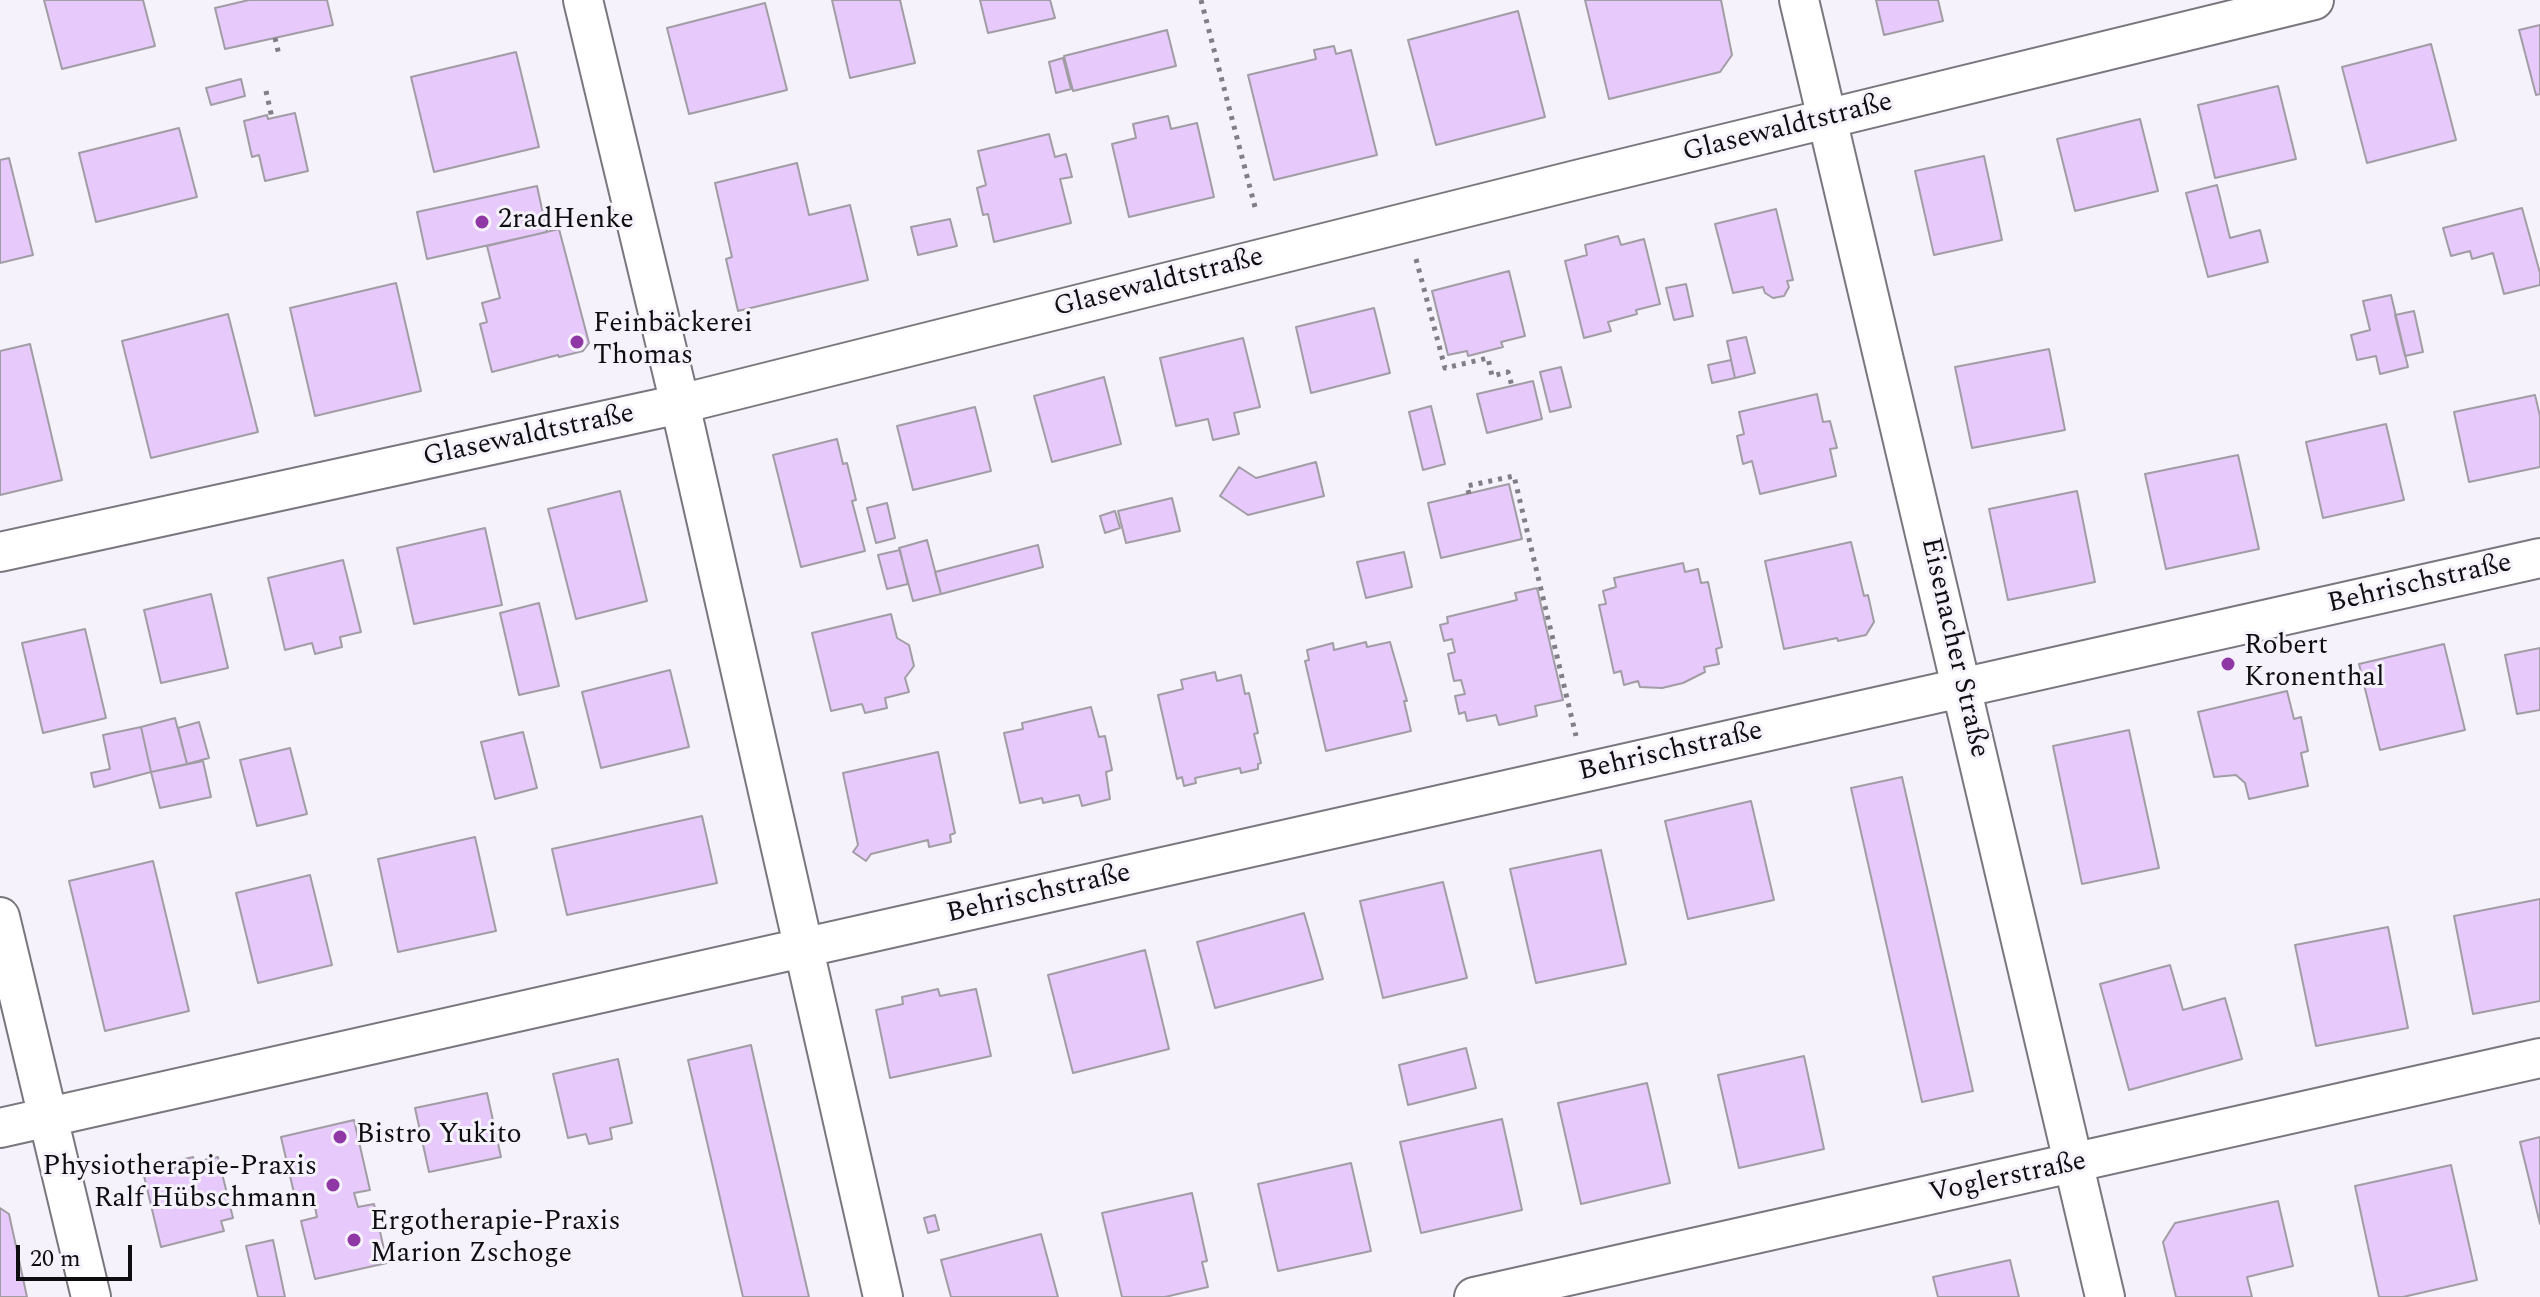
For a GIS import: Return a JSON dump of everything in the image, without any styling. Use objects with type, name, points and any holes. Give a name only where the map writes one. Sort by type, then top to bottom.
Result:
[{"type":"street","points":[[583,0],[680,404],[883,1297]]},
{"type":"street","name":"Eisenacher Straße","points":[[1799,0],[2105,1297]]},
{"type":"street","name":"Glasewaldtstraße","points":[[0,552],[680,404],[2314,0]]},
{"type":"street","name":"Behrischstraße","points":[[0,1128],[2540,558]]},
{"type":"street","points":[[0,917],[91,1297]]},
{"type":"street","name":"Voglerstraße","points":[[1474,1297],[2074,1165],[2540,1058]]},
{"type":"path","points":[[1201,0],[1255,207]]},
{"type":"path","points":[[275,38],[279,55]]},
{"type":"path","points":[[266,91],[272,118]]},
{"type":"path","points":[[1416,257],[1445,368],[1488,355],[1492,376],[1508,372],[1512,386]]},
{"type":"path","points":[[1469,494],[1467,486],[1514,476],[1572,720]]},
{"type":"building","points":[[44,0],[143,0],[155,46],[62,69]]},
{"type":"building","points":[[249,0],[327,0],[333,25],[225,49],[215,8]]},
{"type":"building","points":[[832,0],[900,0],[915,63],[850,78]]},
{"type":"building","points":[[980,0],[1050,0],[1055,18],[988,33]]},
{"type":"building","points":[[1585,0],[1721,0],[1732,55],[1720,72],[1609,99]]},
{"type":"building","points":[[1876,0],[1938,0],[1943,21],[1884,35]]},
{"type":"building","points":[[765,3],[787,90],[689,114],[667,28]]},
{"type":"building","points":[[1518,11],[1545,117],[1436,145],[1408,40]]},
{"type":"building","points":[[2540,25],[2540,94],[2536,95],[2519,30]]},
{"type":"building","points":[[1167,30],[1176,66],[1073,91],[1064,56]]},
{"type":"building","points":[[2431,44],[2456,140],[2367,163],[2342,67]]},
{"type":"building","points":[[1334,46],[1336,54],[1351,50],[1377,155],[1274,180],[1248,75],[1316,59],[1314,50]]},
{"type":"building","points":[[516,52],[539,147],[434,172],[411,77]]},
{"type":"building","points":[[1063,58],[1071,89],[1056,93],[1049,62]]},
{"type":"building","points":[[241,79],[245,96],[211,105],[206,88]]},
{"type":"building","points":[[2278,86],[2296,159],[2215,178],[2198,105]]},
{"type":"building","points":[[295,113],[308,171],[265,181],[259,155],[252,157],[244,121]]},
{"type":"building","points":[[1168,116],[1171,129],[1197,123],[1214,197],[1129,217],[1112,144],[1136,138],[1133,124]]},
{"type":"building","points":[[2140,119],[2158,191],[2075,211],[2057,139]]},
{"type":"building","points":[[179,128],[197,197],[96,222],[79,153]]},
{"type":"building","points":[[1049,134],[1055,157],[1066,154],[1072,177],[1060,179],[1071,223],[994,242],[988,214],[983,215],[977,188],[986,185],[978,151]]},
{"type":"building","points":[[1984,156],[2002,240],[1934,255],[1915,171]]},
{"type":"building","points":[[9,158],[33,255],[0,263],[0,160]]},
{"type":"building","points":[[797,163],[809,215],[850,205],[868,280],[738,311],[726,259],[732,257],[715,183]]},
{"type":"building","points":[[2217,185],[2230,238],[2260,230],[2268,262],[2208,277],[2186,193]]},
{"type":"building","name":"2radHenke","points":[[537,186],[547,232],[427,259],[417,212]]},
{"type":"building","points":[[2522,208],[2540,273],[2540,285],[2504,294],[2493,253],[2472,259],[2470,251],[2451,256],[2443,228]]},
{"type":"building","points":[[1776,209],[1793,280],[1787,281],[1789,287],[1784,296],[1773,298],[1765,293],[1763,287],[1733,293],[1715,224]]},
{"type":"building","points":[[950,219],[957,246],[918,255],[911,227]]},
{"type":"building","points":[[559,229],[589,343],[583,351],[492,372],[480,324],[487,322],[482,303],[500,298],[487,246]]},
{"type":"building","points":[[1618,236],[1621,245],[1644,239],[1660,304],[1608,322],[1611,331],[1584,338],[1565,261],[1587,255],[1585,245]]},
{"type":"building","points":[[1509,271],[1525,336],[1501,342],[1503,347],[1468,356],[1467,351],[1448,355],[1432,291]]},
{"type":"building","points":[[396,283],[421,391],[315,416],[290,308]]},
{"type":"building","points":[[1686,284],[1693,316],[1674,320],[1666,288]]},
{"type":"building","points":[[2391,295],[2408,367],[2380,374],[2376,356],[2357,360],[2351,335],[2370,330],[2363,301]]},
{"type":"building","points":[[1374,308],[1390,373],[1311,393],[1296,327]]},
{"type":"building","points":[[2414,311],[2423,352],[2405,356],[2395,315]]},
{"type":"building","points":[[228,314],[258,432],[151,458],[122,341]]},
{"type":"building","points":[[1746,337],[1755,373],[1735,378],[1727,341]]},
{"type":"building","points":[[1243,338],[1260,407],[1234,413],[1239,434],[1213,440],[1208,419],[1176,426],[1160,358]]},
{"type":"building","points":[[30,344],[62,480],[0,495],[0,351]]},
{"type":"building","points":[[2049,349],[2065,430],[1972,448],[1955,367]]},
{"type":"building","points":[[1731,360],[1735,378],[1712,383],[1708,365]]},
{"type":"building","points":[[1561,367],[1571,407],[1550,412],[1540,372]]},
{"type":"building","points":[[1104,377],[1121,444],[1052,462],[1034,396]]},
{"type":"building","points":[[1533,381],[1542,419],[1487,433],[1477,394]]},
{"type":"building","points":[[1817,394],[1823,422],[1830,421],[1837,448],[1830,449],[1836,476],[1760,494],[1752,461],[1743,464],[1737,436],[1744,434],[1739,412]]},
{"type":"building","points":[[2535,395],[2540,416],[2540,467],[2469,482],[2454,412]]},
{"type":"building","points":[[1431,406],[1445,464],[1423,470],[1409,412]]},
{"type":"building","points":[[975,407],[991,471],[913,490],[897,426]]},
{"type":"building","points":[[2386,424],[2404,500],[2323,518],[2306,442]]},
{"type":"building","points":[[837,439],[843,464],[847,463],[856,500],[852,501],[865,551],[801,567],[773,455]]},
{"type":"building","points":[[2238,455],[2259,549],[2166,569],[2145,474]]},
{"type":"building","points":[[1316,462],[1324,496],[1248,515],[1220,496],[1239,467],[1256,478]]},
{"type":"building","points":[[1509,484],[1522,539],[1441,558],[1428,503]]},
{"type":"building","points":[[620,491],[647,601],[576,619],[548,509]]},
{"type":"building","points":[[2077,491],[2095,582],[2008,600],[1989,509]]},
{"type":"building","points":[[1172,498],[1180,531],[1126,543],[1118,511]]},
{"type":"building","points":[[887,503],[895,538],[876,543],[867,508]]},
{"type":"building","points":[[1115,511],[1120,528],[1105,533],[1100,516]]},
{"type":"building","points":[[485,528],[502,605],[414,624],[397,548]]},
{"type":"building","points":[[927,540],[941,594],[913,601],[899,548]]},
{"type":"building","points":[[1851,542],[1864,596],[1868,595],[1874,622],[1866,635],[1784,649],[1765,561]]},
{"type":"building","points":[[1038,545],[1043,567],[941,594],[935,572]]},
{"type":"building","points":[[900,550],[908,584],[887,589],[878,555]]},
{"type":"building","points":[[1404,552],[1412,587],[1366,598],[1357,562]]},
{"type":"building","points":[[343,560],[361,632],[340,637],[342,647],[315,654],[312,643],[285,650],[268,578]]},
{"type":"building","points":[[1683,563],[1685,572],[1698,569],[1701,583],[1708,582],[1722,647],[1716,649],[1719,664],[1704,667],[1705,672],[1683,683],[1662,688],[1640,687],[1638,681],[1624,685],[1621,671],[1614,673],[1599,605],[1606,604],[1603,591],[1616,587],[1614,578]]},
{"type":"building","points":[[1537,588],[1563,700],[1535,706],[1537,716],[1499,725],[1496,715],[1467,721],[1465,712],[1459,714],[1455,696],[1465,694],[1461,680],[1454,681],[1448,654],[1455,652],[1452,639],[1444,641],[1440,625],[1448,623],[1447,617],[1517,600],[1515,593]]},
{"type":"building","points":[[211,594],[228,668],[161,683],[144,610]]},
{"type":"building","points":[[539,603],[559,686],[519,695],[500,613]]},
{"type":"building","points":[[891,614],[897,638],[909,645],[914,666],[905,678],[909,692],[885,698],[887,708],[865,713],[862,704],[831,711],[812,633]]},
{"type":"building","points":[[85,629],[106,718],[43,733],[22,643]]},
{"type":"building","points":[[1366,642],[1367,647],[1390,642],[1407,701],[1404,701],[1411,731],[1326,751],[1305,661],[1309,660],[1307,650],[1333,643],[1334,650]]},
{"type":"building","points":[[2444,644],[2465,730],[2380,750],[2359,664]]},
{"type":"building","points":[[2540,648],[2540,710],[2517,714],[2505,655]]},
{"type":"building","points":[[670,670],[689,747],[601,768],[582,692]]},
{"type":"building","points":[[1215,672],[1217,681],[1241,675],[1245,694],[1249,693],[1261,763],[1258,769],[1241,773],[1240,768],[1195,778],[1196,783],[1184,786],[1182,777],[1177,779],[1158,695],[1183,689],[1181,680]]},
{"type":"building","points":[[2287,691],[2294,719],[2301,717],[2308,751],[2301,753],[2308,786],[2249,799],[2245,783],[2236,775],[2214,777],[2198,712]]},
{"type":"building","points":[[1091,707],[1099,737],[1105,736],[1112,770],[1106,772],[1110,799],[1082,806],[1079,795],[1043,803],[1042,798],[1020,803],[1004,733],[1023,729],[1022,723]]},
{"type":"building","points":[[175,718],[187,764],[151,772],[141,727]]},
{"type":"building","points":[[199,722],[209,758],[187,764],[178,728]]},
{"type":"building","points":[[141,727],[151,772],[94,787],[91,773],[110,769],[103,735]]},
{"type":"building","points":[[2129,730],[2159,868],[2082,884],[2053,746]]},
{"type":"building","points":[[523,732],[537,788],[495,799],[481,742]]},
{"type":"building","points":[[290,748],[307,814],[257,826],[240,760]]},
{"type":"building","points":[[938,752],[955,833],[950,835],[951,842],[929,847],[928,840],[871,854],[866,861],[853,852],[858,845],[843,773]]},
{"type":"building","points":[[203,761],[211,797],[160,808],[151,772]]},
{"type":"building","points":[[1902,777],[1973,1091],[1922,1102],[1851,788]]},
{"type":"building","points":[[1751,801],[1774,900],[1688,919],[1665,821]]},
{"type":"building","points":[[702,816],[717,883],[567,915],[552,849]]},
{"type":"building","points":[[475,837],[496,931],[398,952],[378,859]]},
{"type":"building","points":[[1601,850],[1626,964],[1536,983],[1510,869]]},
{"type":"building","points":[[153,861],[189,1011],[105,1031],[69,881]]},
{"type":"building","points":[[310,875],[332,965],[258,983],[236,893]]},
{"type":"building","points":[[1443,882],[1467,978],[1383,998],[1360,901]]},
{"type":"building","points":[[2540,899],[2540,1001],[2473,1014],[2454,916]]},
{"type":"building","points":[[1304,913],[1323,979],[1215,1008],[1197,942]]},
{"type":"building","points":[[2388,927],[2408,1028],[2316,1046],[2295,945]]},
{"type":"building","points":[[1145,950],[1169,1049],[1073,1073],[1048,975]]},
{"type":"building","points":[[2170,965],[2183,1010],[2225,998],[2242,1059],[2129,1090],[2100,984]]},
{"type":"building","points":[[938,989],[940,996],[976,989],[991,1056],[890,1078],[876,1010],[903,1004],[902,997]]},
{"type":"building","points":[[751,1045],[809,1297],[743,1297],[688,1060]]},
{"type":"building","points":[[1466,1048],[1476,1088],[1408,1105],[1399,1065]]},
{"type":"building","points":[[1804,1056],[1824,1149],[1739,1168],[1718,1075]]},
{"type":"building","points":[[618,1059],[632,1123],[610,1128],[612,1139],[589,1144],[586,1134],[568,1138],[553,1074]]},
{"type":"building","points":[[1647,1083],[1670,1183],[1581,1204],[1558,1103]]},
{"type":"building","points":[[487,1093],[501,1157],[429,1172],[415,1108]]},
{"type":"building","points":[[1502,1119],[1522,1210],[1421,1233],[1400,1142]]},
{"type":"building","points":[[354,1120],[370,1190],[354,1193],[358,1207],[374,1204],[387,1263],[315,1279],[301,1221],[317,1217],[314,1202],[297,1206],[281,1137]]},
{"type":"building","points":[[2540,1137],[2540,1224],[2520,1142]]},
{"type":"building","points":[[193,1157],[195,1162],[218,1157],[233,1218],[221,1221],[224,1231],[161,1247],[144,1176],[181,1167],[180,1160]]},
{"type":"building","points":[[1351,1163],[1371,1251],[1278,1271],[1258,1184]]},
{"type":"building","points":[[2451,1165],[2477,1280],[2403,1297],[2379,1297],[2355,1186]]},
{"type":"building","points":[[1192,1193],[1207,1261],[1202,1262],[1208,1287],[1165,1297],[1122,1297],[1102,1213]]},
{"type":"building","points":[[2278,1201],[2293,1266],[2247,1277],[2252,1297],[2176,1297],[2163,1242],[2175,1223]]},
{"type":"building","points":[[0,1208],[9,1214],[27,1297],[0,1297]]},
{"type":"building","points":[[935,1215],[939,1230],[928,1233],[924,1218]]},
{"type":"building","points":[[1041,1234],[1058,1297],[951,1297],[941,1260]]},
{"type":"building","points":[[273,1240],[285,1297],[258,1297],[246,1246]]},
{"type":"building","points":[[2010,1260],[2019,1297],[1938,1297],[1933,1277]]},
{"type":"place","name":"2radHenke","points":[[482,222]]},
{"type":"place","name":"Feinbäckerei Thomas","points":[[577,342]]},
{"type":"place","name":"Robert Kronenthal","points":[[2228,664]]},
{"type":"place","name":"Bistro Yukito","points":[[340,1137]]},
{"type":"place","name":"Physiotherapie-Praxis Ralf Hübschmann","points":[[333,1185]]},
{"type":"place","name":"Ergotherapie-Praxis Marion Zschoge","points":[[354,1240]]}]
